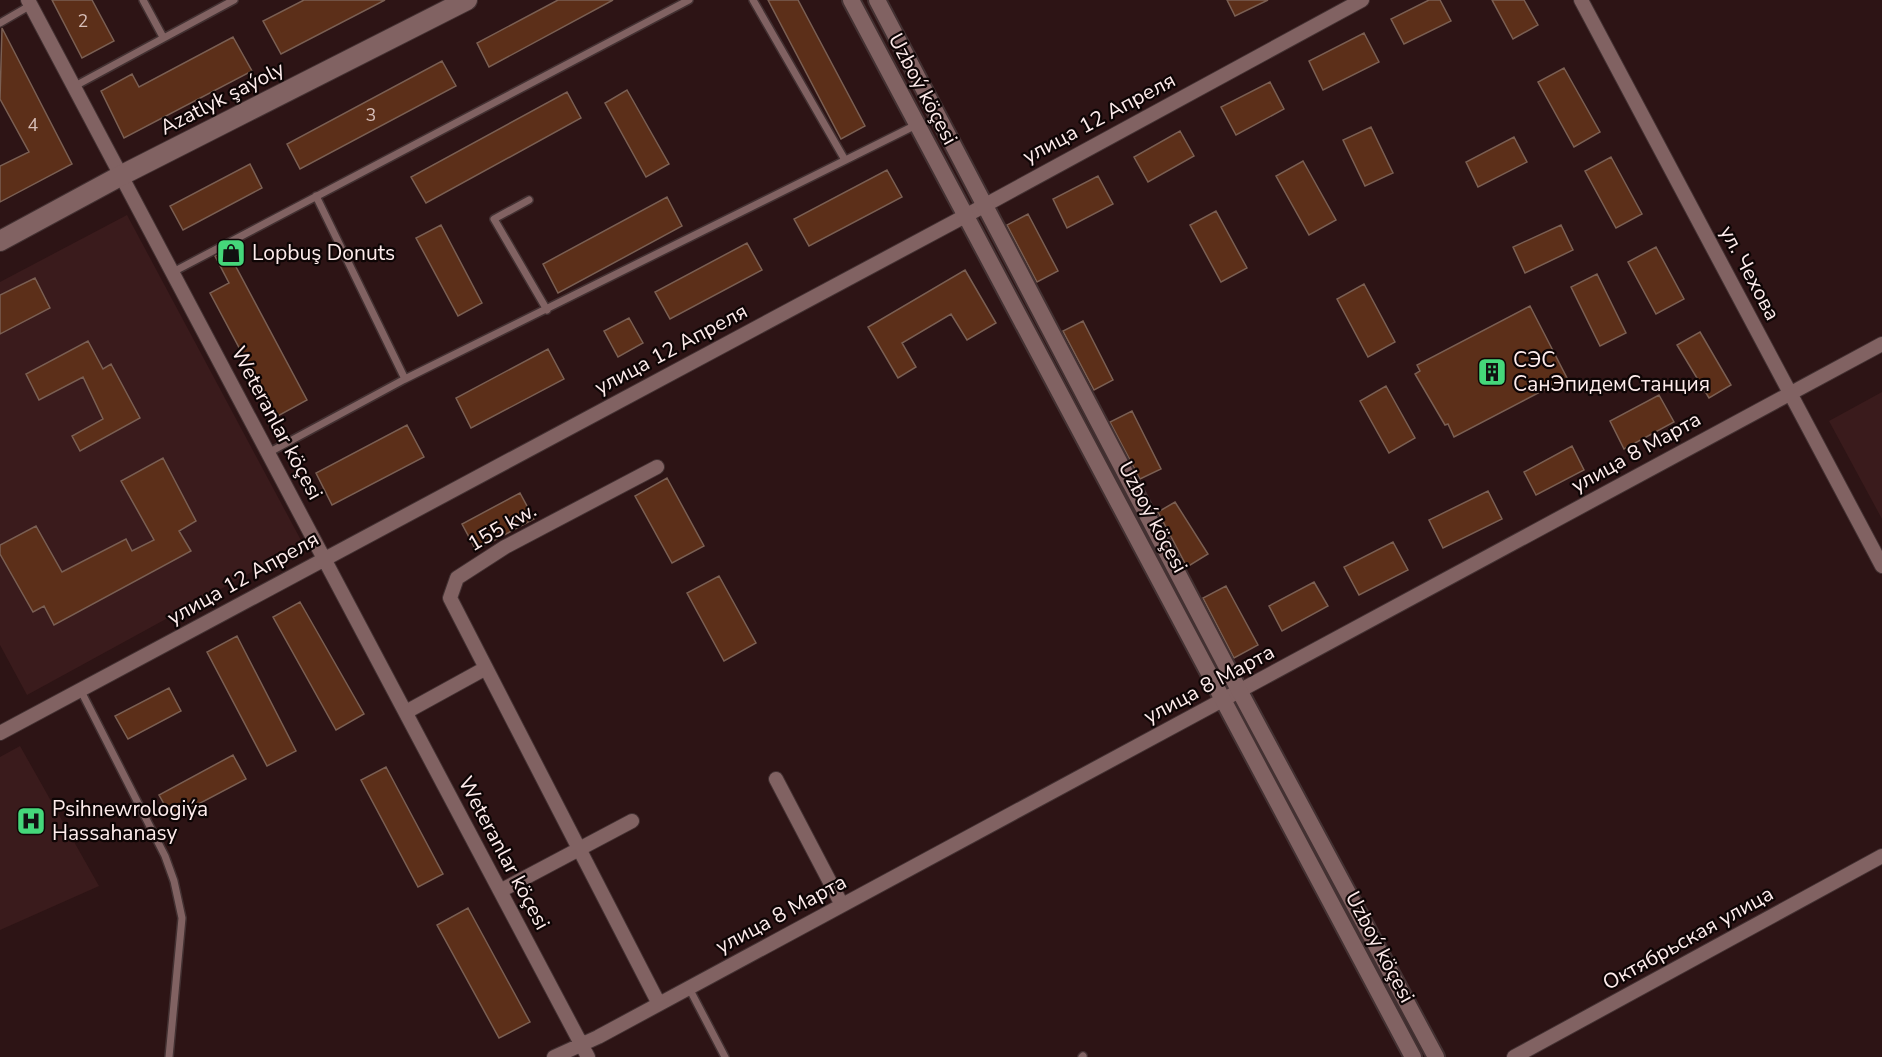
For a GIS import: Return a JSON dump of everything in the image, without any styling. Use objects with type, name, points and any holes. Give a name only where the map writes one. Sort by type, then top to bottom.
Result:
[{"type":"main road","name":"Azatlyk şaýoly","points":[[0,241],[122,175],[467,0]]},
{"type":"street","name":"Uzboý köçesi","points":[[851,0],[1413,1057]]},
{"type":"street","name":"Uzboý köçesi","points":[[877,0],[1240,692],[1436,1057]]},
{"type":"street","name":"улица 12 Апреля","points":[[0,733],[967,215],[1362,0]]},
{"type":"street","name":"ул. Чехова","points":[[1581,0],[1882,566]]},
{"type":"street","name":"Weteranlar köçesi","points":[[30,3],[588,1057]]},
{"type":"street","name":"улица 8 Марта","points":[[554,1057],[598,1037],[1240,692],[1789,392],[1882,344]]},
{"type":"street","name":"155 kw.","points":[[657,467],[505,547],[457,578],[450,598],[659,1004]]},
{"type":"street","points":[[406,712],[486,668]]},
{"type":"street","points":[[776,779],[842,905]]},
{"type":"street","points":[[500,891],[632,821]]},
{"type":"street","name":"Октябрьская улица","points":[[1514,1057],[1882,856]]},
{"type":"lane","points":[[143,0],[163,37]]},
{"type":"lane","points":[[75,86],[234,0]]},
{"type":"lane","points":[[173,272],[689,0]]},
{"type":"lane","points":[[753,0],[845,160]]},
{"type":"lane","points":[[0,23],[30,3]]},
{"type":"lane","points":[[268,453],[405,379],[916,124]]},
{"type":"lane","points":[[316,196],[405,379]]},
{"type":"lane","points":[[528,200],[494,219],[547,310]]},
{"type":"lane","points":[[81,691],[165,856],[174,881],[182,918],[169,1057]]},
{"type":"lane","points":[[689,988],[725,1057]]},
{"type":"shaded area","points":[[127,215],[303,544],[27,695],[0,645],[0,282]]},
{"type":"shaded area","points":[[1882,392],[1882,519],[1829,421]]},
{"type":"shaded area","name":"Psihnewrologiýa Hassahanasy","points":[[20,746],[99,886],[0,930],[0,757]]},
{"type":"building","points":[[52,0],[92,0],[114,41],[82,58]]},
{"type":"building","points":[[304,0],[385,0],[281,54],[263,21]]},
{"type":"building","points":[[558,0],[613,0],[489,67],[477,43]]},
{"type":"building","points":[[768,0],[798,0],[865,126],[841,139]]},
{"type":"building","points":[[1227,0],[1268,0],[1235,16]]},
{"type":"building","points":[[1429,0],[1440,0],[1451,21],[1404,44],[1391,19]]},
{"type":"building","points":[[1492,0],[1524,0],[1538,25],[1513,39]]},
{"type":"building","points":[[2,28],[72,164],[0,202],[0,166],[29,152],[0,99]]},
{"type":"building","points":[[1364,33],[1379,62],[1323,90],[1309,61]]},
{"type":"building","points":[[233,37],[252,71],[124,138],[101,91],[132,74],[139,87]]},
{"type":"building","points":[[442,61],[456,86],[300,169],[287,144]]},
{"type":"building","points":[[1564,68],[1600,132],[1574,147],[1538,82]]},
{"type":"building","points":[[1270,82],[1284,109],[1236,135],[1221,107]]},
{"type":"building","points":[[627,90],[669,164],[646,177],[605,103]]},
{"type":"building","points":[[567,92],[581,118],[426,203],[411,177]]},
{"type":"building","points":[[1371,127],[1393,173],[1365,186],[1343,140]]},
{"type":"building","points":[[1180,131],[1194,156],[1148,182],[1134,157]]},
{"type":"building","points":[[1514,137],[1527,162],[1478,187],[1466,162]]},
{"type":"building","points":[[1611,157],[1642,214],[1616,228],[1585,171]]},
{"type":"building","points":[[1303,161],[1336,220],[1309,235],[1276,176]]},
{"type":"building","points":[[250,164],[262,188],[183,230],[170,206]]},
{"type":"building","points":[[887,170],[902,197],[809,246],[794,219]]},
{"type":"building","points":[[1098,176],[1113,204],[1067,228],[1053,199]]},
{"type":"building","points":[[667,197],[682,226],[558,293],[543,264]]},
{"type":"building","points":[[1216,211],[1247,268],[1221,282],[1190,225]]},
{"type":"building","points":[[1028,214],[1058,271],[1037,282],[1007,225]]},
{"type":"building","points":[[441,225],[482,303],[458,316],[416,238]]},
{"type":"building","points":[[1561,225],[1573,250],[1525,273],[1513,247]]},
{"type":"building","points":[[747,243],[762,270],[670,319],[655,292]]},
{"type":"building","points":[[1656,247],[1684,299],[1656,314],[1628,262]]},
{"type":"building","points":[[227,250],[307,400],[276,417],[210,293],[229,283],[215,256]]},
{"type":"building","points":[[965,270],[996,323],[967,340],[951,314],[902,343],[916,367],[898,378],[868,327]]},
{"type":"building","points":[[1597,274],[1626,333],[1600,346],[1571,287]]},
{"type":"building","points":[[35,278],[50,308],[0,334],[0,295]]},
{"type":"building","points":[[1364,284],[1395,342],[1368,357],[1337,299]]},
{"type":"building","name":"СЭС СанЭпидемСтанция","points":[[1530,306],[1567,378],[1454,437],[1415,374],[1420,371],[1417,365]]},
{"type":"building","points":[[629,318],[643,343],[618,357],[604,331]]},
{"type":"building","points":[[1083,321],[1113,380],[1094,390],[1063,331]]},
{"type":"building","points":[[1700,332],[1731,385],[1709,398],[1677,345]]},
{"type":"building","points":[[88,341],[103,369],[111,364],[140,418],[80,451],[72,436],[103,419],[83,377],[39,400],[26,374]]},
{"type":"building","points":[[548,349],[564,379],[471,428],[456,398]]},
{"type":"building","points":[[1386,386],[1415,438],[1389,453],[1360,401]]},
{"type":"building","points":[[1659,395],[1674,422],[1624,449],[1610,421]]},
{"type":"building","points":[[1132,411],[1161,469],[1140,479],[1110,422]]},
{"type":"building","points":[[407,425],[424,457],[332,505],[316,473]]},
{"type":"building","points":[[1572,446],[1584,470],[1536,495],[1524,472]]},
{"type":"building","points":[[163,458],[196,521],[179,531],[191,551],[54,625],[44,606],[33,612],[0,554],[0,545],[36,526],[62,572],[126,539],[132,551],[154,540],[121,481]]},
{"type":"building","points":[[667,478],[704,546],[672,563],[635,496]]},
{"type":"building","points":[[1488,491],[1502,519],[1443,548],[1429,520]]},
{"type":"building","points":[[520,493],[534,519],[476,550],[462,524]]},
{"type":"building","points":[[1175,502],[1208,554],[1187,567],[1158,512]]},
{"type":"building","points":[[1393,542],[1408,570],[1359,595],[1344,567]]},
{"type":"building","points":[[719,576],[756,643],[724,661],[687,593]]},
{"type":"building","points":[[1314,582],[1328,606],[1282,631],[1269,606]]},
{"type":"building","points":[[1226,586],[1258,645],[1234,658],[1203,598]]},
{"type":"building","points":[[300,602],[364,714],[336,730],[273,617]]},
{"type":"building","points":[[237,636],[296,751],[267,766],[207,652]]},
{"type":"building","points":[[169,688],[181,711],[128,739],[115,716]]},
{"type":"building","points":[[233,755],[246,779],[172,818],[159,795]]},
{"type":"building","points":[[386,767],[443,874],[418,887],[361,780]]},
{"type":"building","points":[[468,908],[530,1022],[499,1038],[437,925]]},
{"type":"place","name":"Lopbuş Donuts","points":[[231,253]]},
{"type":"place","name":"СЭС СанЭпидемСтанция","points":[[1492,372]]},
{"type":"place","name":"Psihnewrologiýa Hassahanasy","points":[[31,821]]}]
